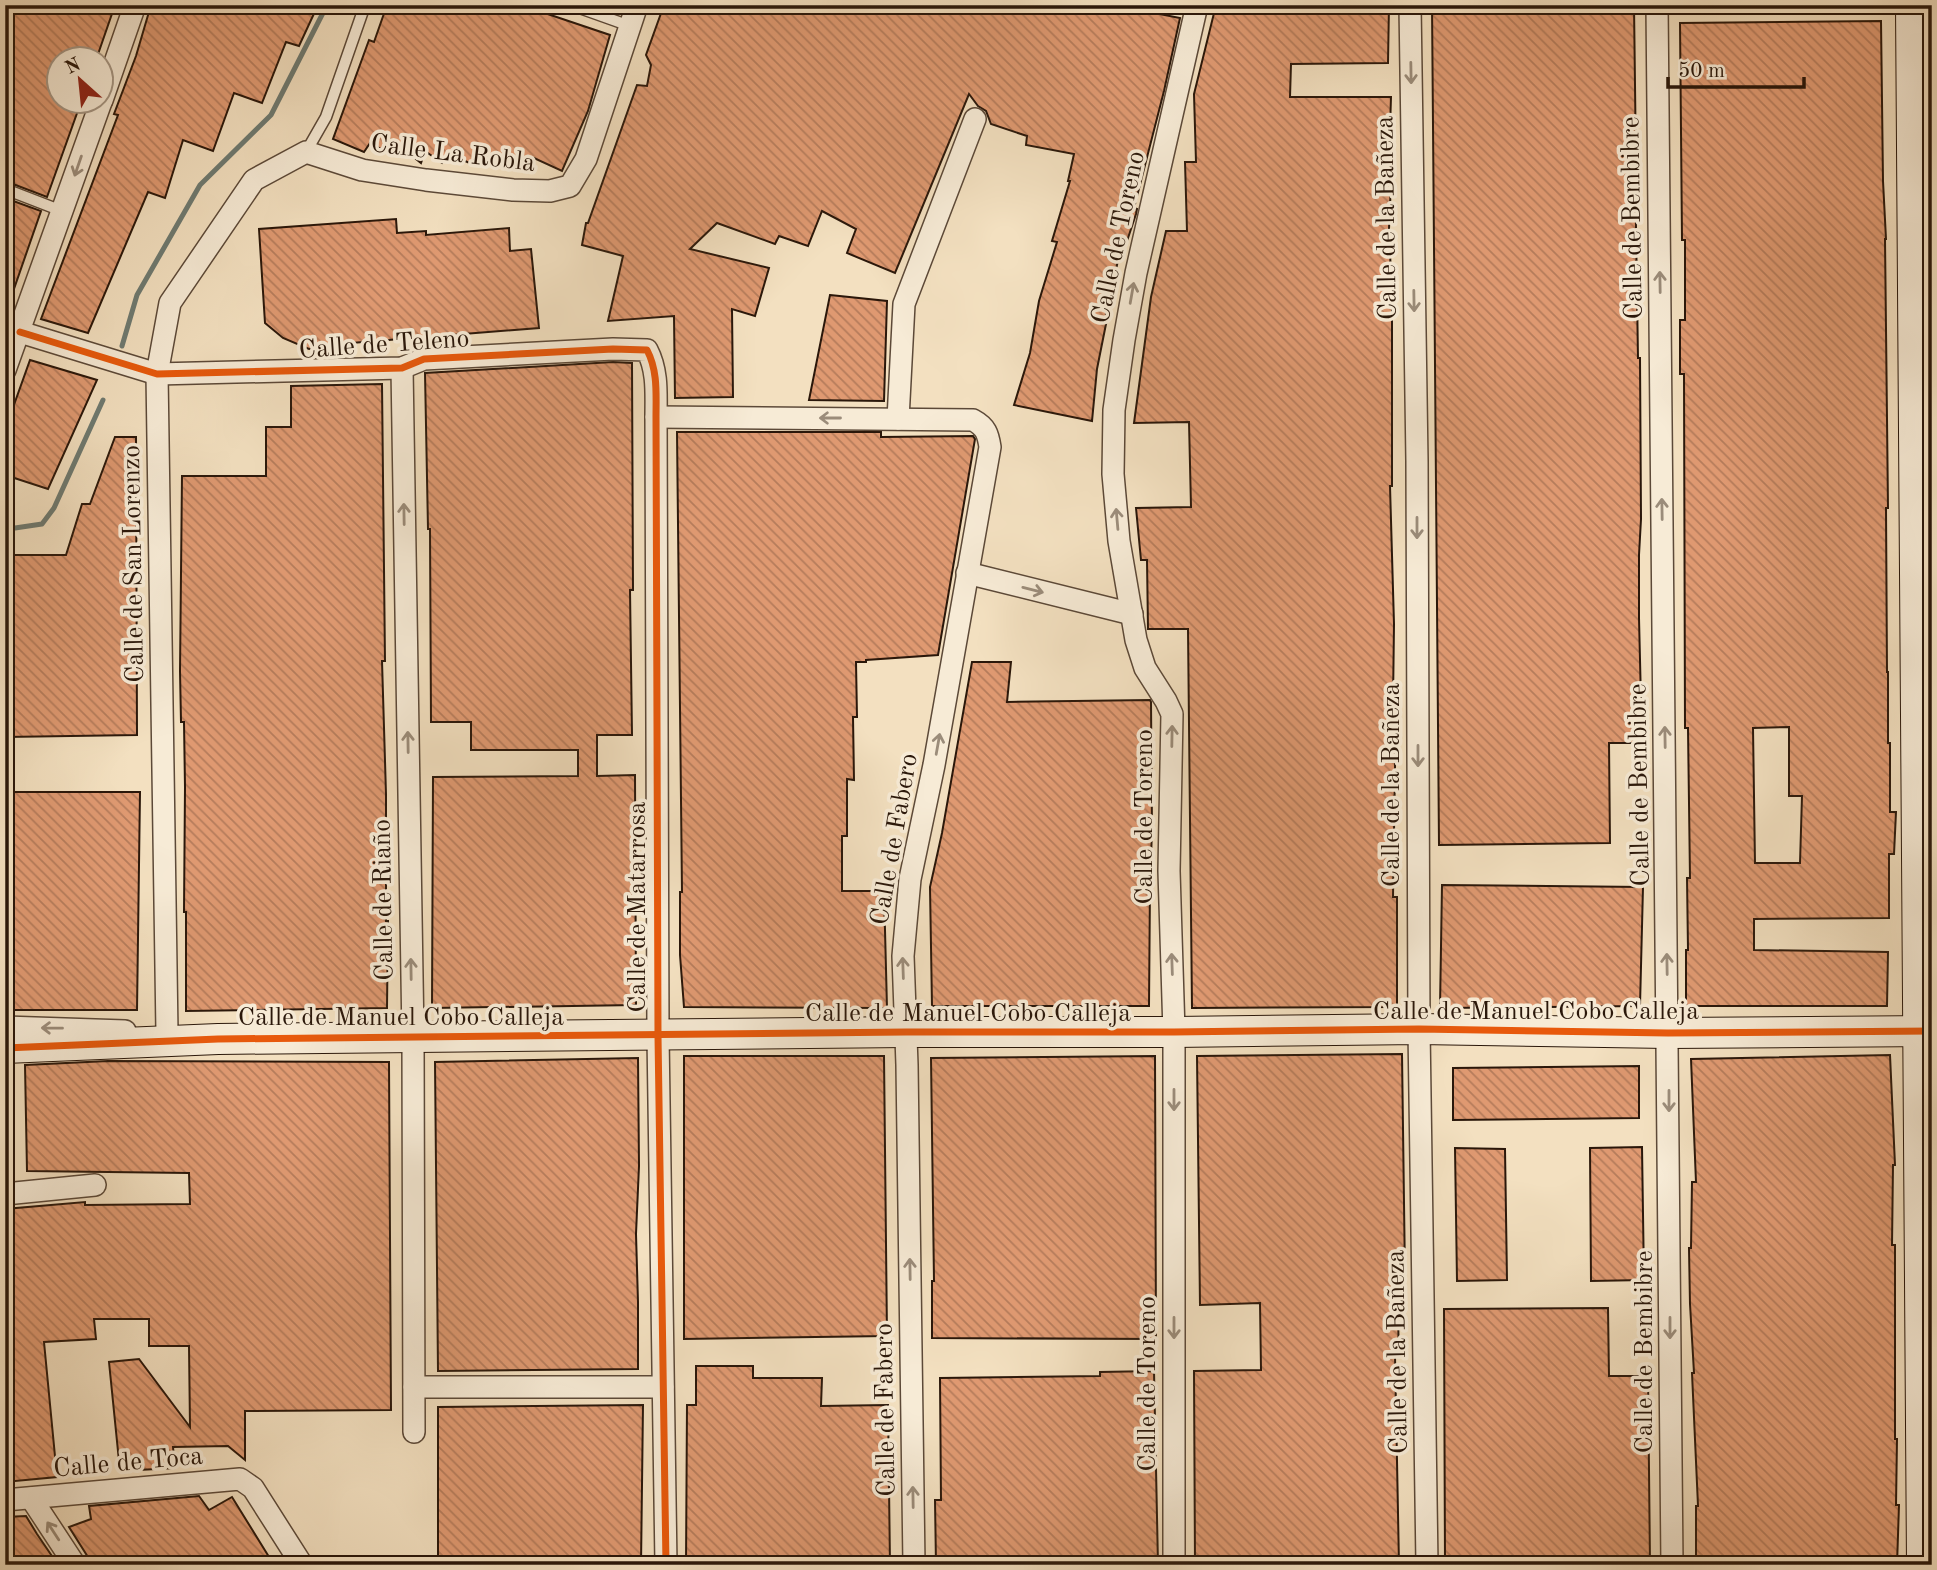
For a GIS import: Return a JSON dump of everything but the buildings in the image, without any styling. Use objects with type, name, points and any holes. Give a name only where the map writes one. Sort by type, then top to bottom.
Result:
[{"type":"street","points":[[116,59],[135,5]]},
{"type":"street","name":"Calle La Robla","points":[[306,152],[362,170],[426,180],[513,190],[550,191],[570,186],[586,159],[637,5]]},
{"type":"street","name":"Calle de Toreno","points":[[1174,1565],[1174,1032],[1169,871],[1172,714],[1145,668],[1136,640],[1119,541],[1113,474],[1114,410],[1136,273],[1197,5]]},
{"type":"street","name":"Calle de la Bañeza","points":[[1410,5],[1417,475],[1419,1029],[1427,1565]]},
{"type":"street","name":"Calle de Bembibre","points":[[1657,5],[1672,1565]]},
{"type":"street","points":[[1911,5],[1926,1032],[1922,1565]]},
{"type":"street","points":[[5,370],[96,116]]},
{"type":"street","points":[[656,417],[898,419],[904,304],[975,119]]},
{"type":"street","name":"Calle de San Lorenzo","points":[[167,1033],[157,374],[170,303],[254,180],[306,152]]},
{"type":"street","name":"Calle de Teleno","points":[[20,332],[157,374],[401,368],[424,359],[612,349],[647,351],[653,361],[655,373],[656,417]]},
{"type":"street","name":"Calle de Riaño","points":[[401,368],[413,1037],[414,1432]]},
{"type":"street","name":"Calle de Matarrosa","points":[[656,417],[658,1035],[666,1565]]},
{"type":"street","name":"Calle de Fabero","points":[[898,419],[974,420],[983,425],[990,447],[934,765],[910,879],[903,956],[914,1565]]},
{"type":"street","points":[[967,573],[1132,614]]},
{"type":"street","name":"Calle de Manuel Cobo Calleja","points":[[5,1027],[167,1033],[218,1039]]},
{"type":"street","name":"Calle de Manuel Cobo Calleja","points":[[5,1048],[218,1039],[906,1032],[1419,1029],[1926,1032]]},
{"type":"street","points":[[5,1194],[94,1185]]},
{"type":"street","points":[[414,1387],[663,1387]]},
{"type":"street","name":"Calle de Toca","points":[[5,1500],[240,1479],[253,1488],[302,1565]]},
{"type":"street","points":[[32,1498],[75,1565]]},
{"type":"lane","points":[[306,152],[327,117],[365,5]]},
{"type":"lane","points":[[571,5],[630,26]]},
{"type":"lane","points":[[5,189],[62,211]]},
{"type":"waterway","points":[[122,346],[137,295],[200,185],[271,115],[327,5]]},
{"type":"waterway","points":[[5,526],[15,528],[42,524],[54,508],[103,400]]},
{"type":"cycle path","points":[[20,332],[157,374],[402,368],[424,359],[613,349],[647,350],[655,374],[656,391],[658,1036],[666,1565]]},
{"type":"cycle path","points":[[5,1048],[218,1039],[906,1032],[1419,1029],[1668,1033],[1932,1031]]}]
